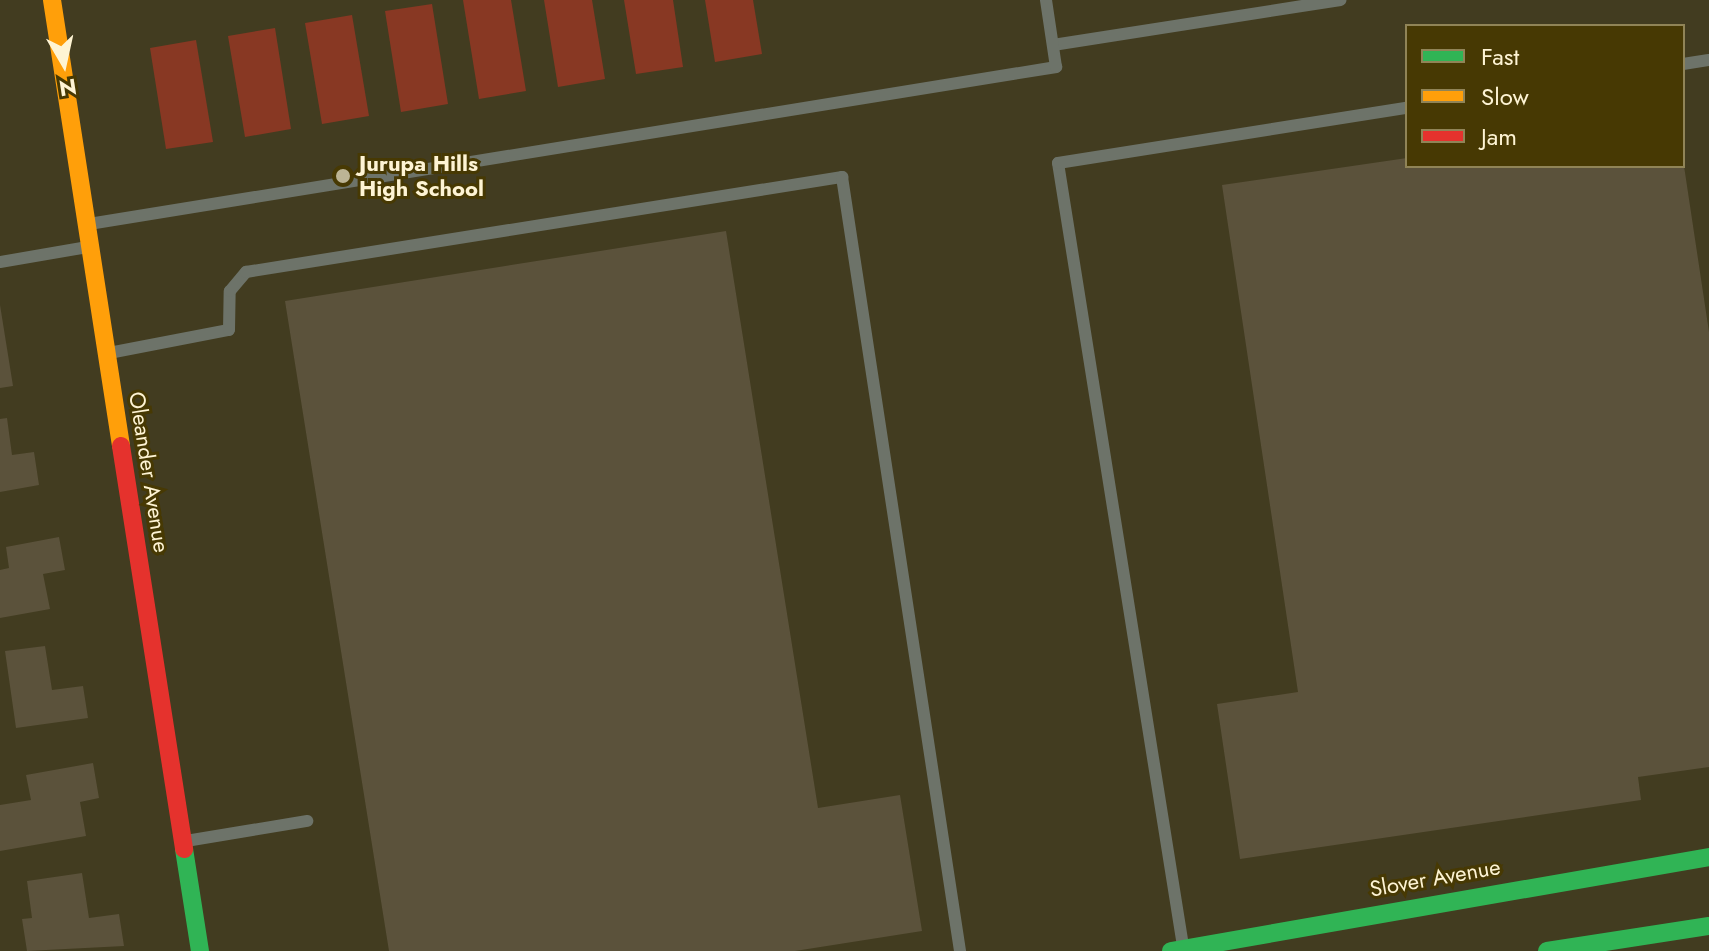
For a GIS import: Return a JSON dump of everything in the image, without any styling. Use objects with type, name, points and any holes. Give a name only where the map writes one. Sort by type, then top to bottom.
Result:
[{"type":"street","name":"Oleander Avenue","points":[[52,0],[200,951]]},
{"type":"street","name":"Slover Avenue","points":[[1177,950],[1709,857]]},
{"type":"street","points":[[1547,951],[1709,926]]},
{"type":"lane","points":[[85,224],[1056,67],[1046,0]]},
{"type":"lane","points":[[1053,45],[1340,0]]},
{"type":"lane","points":[[1685,64],[1709,60]]},
{"type":"lane","points":[[1177,950],[1058,163],[1405,108]]},
{"type":"lane","points":[[106,353],[229,330],[230,291],[246,272],[842,177],[960,951]]},
{"type":"lane","points":[[0,262],[89,247]]},
{"type":"lane","points":[[182,841],[307,821]]},
{"type":"shaded area","points":[[463,0],[511,0],[526,91],[479,99]]},
{"type":"shaded area","points":[[544,0],[592,0],[605,79],[558,87]]},
{"type":"shaded area","points":[[624,0],[673,0],[683,67],[636,74]]},
{"type":"shaded area","points":[[705,0],[753,0],[762,54],[715,62]]},
{"type":"shaded area","points":[[432,4],[448,104],[401,112],[385,11]]},
{"type":"shaded area","points":[[352,15],[369,116],[322,124],[305,23]]},
{"type":"shaded area","points":[[275,28],[291,129],[245,137],[228,36]]},
{"type":"shaded area","points":[[196,40],[213,142],[166,149],[150,48]]},
{"type":"building","points":[[1405,158],[1405,168],[1684,168],[1709,332],[1709,767],[1638,777],[1641,800],[1240,859],[1217,704],[1298,692],[1222,185]]},
{"type":"building","points":[[726,231],[818,808],[900,795],[922,931],[795,951],[389,951],[285,301]]},
{"type":"building","points":[[0,305],[13,386],[0,388]]},
{"type":"building","points":[[7,418],[12,455],[34,452],[39,485],[0,492],[0,419]]},
{"type":"building","points":[[59,537],[65,570],[43,574],[50,609],[0,618],[0,570],[9,568],[6,547]]},
{"type":"building","points":[[45,646],[52,690],[83,686],[88,718],[16,728],[5,651]]},
{"type":"building","points":[[93,763],[99,798],[80,802],[86,836],[0,851],[0,805],[31,800],[26,775]]},
{"type":"building","points":[[82,873],[89,918],[119,914],[124,946],[27,951],[22,919],[32,918],[27,881]]},
{"type":"traffic: fast","points":[[184,849],[200,951]]},
{"type":"traffic: fast","points":[[1171,951],[1709,857]]},
{"type":"traffic: fast","points":[[1547,951],[1709,926]]},
{"type":"traffic: slow","points":[[52,0],[121,446]]},
{"type":"traffic: jam","points":[[121,446],[184,849]]},
{"type":"place","name":"Jurupa Hills High School","points":[[343,176]]}]
